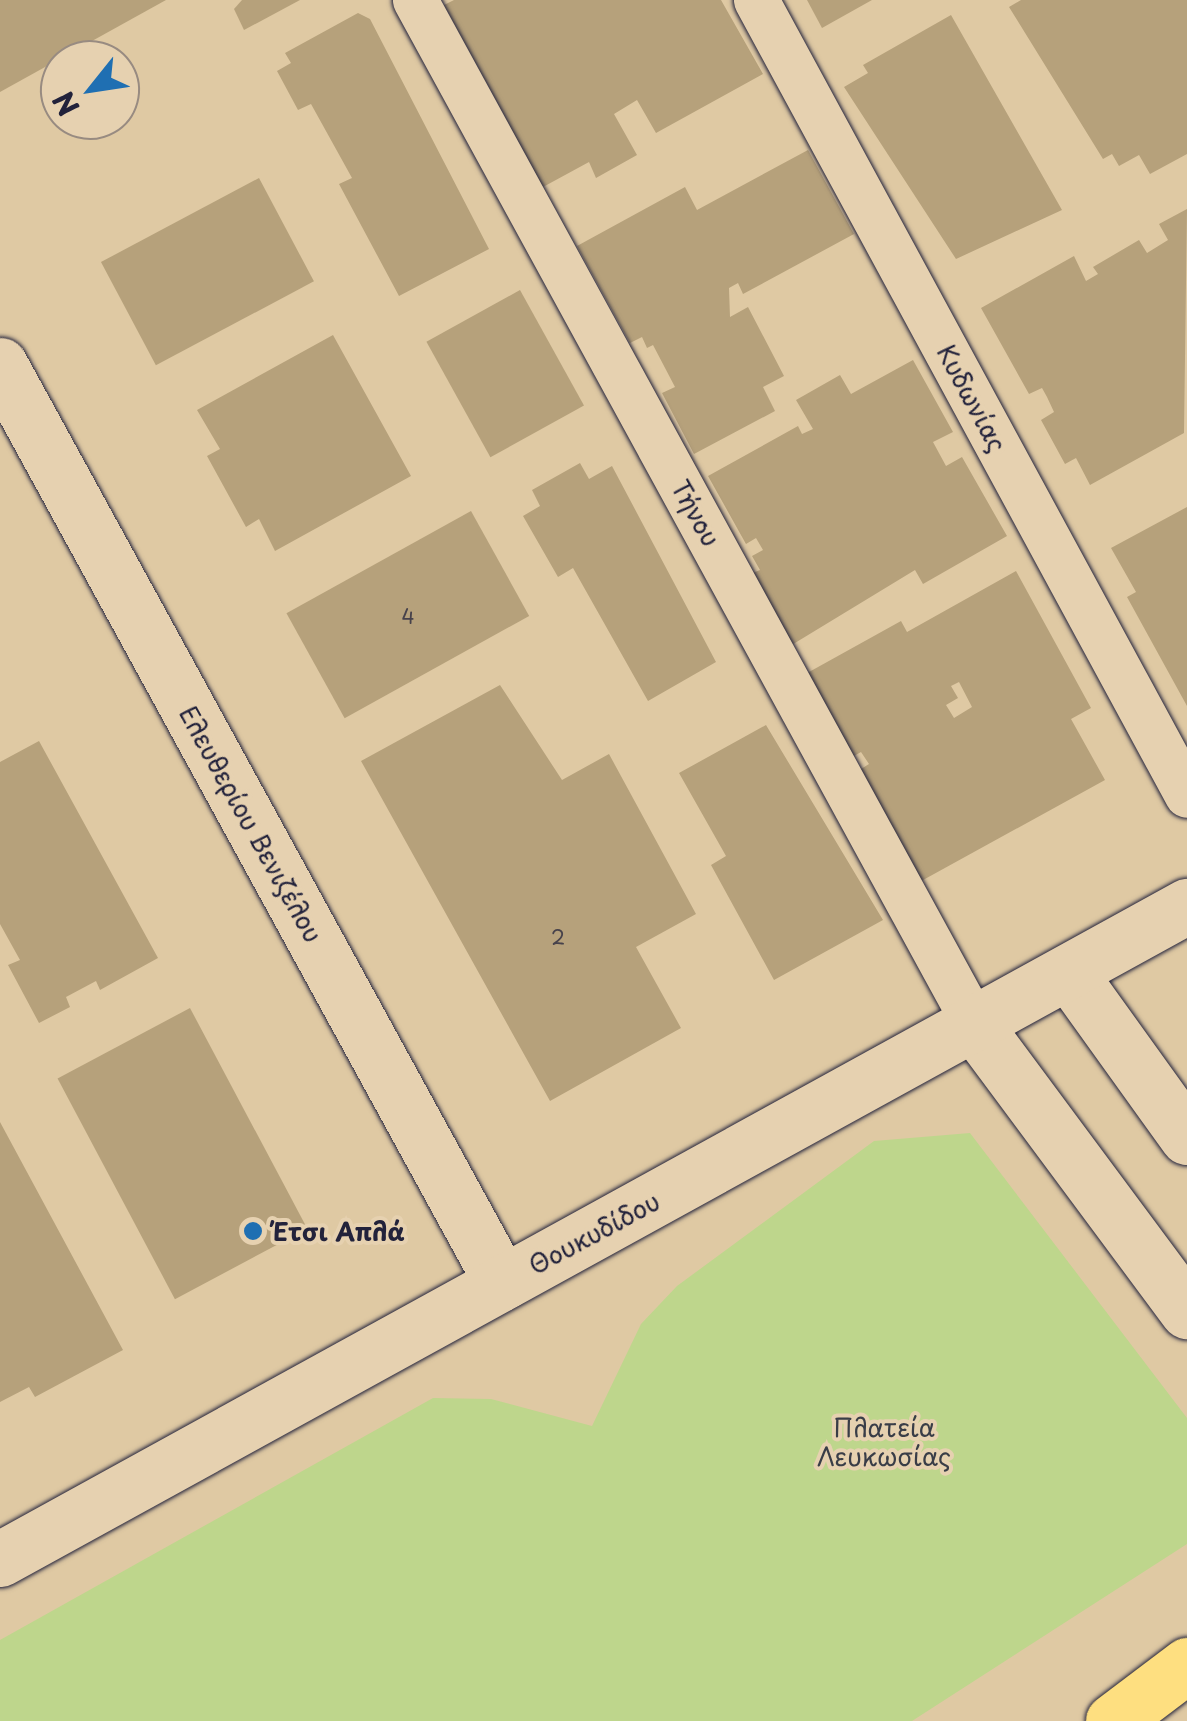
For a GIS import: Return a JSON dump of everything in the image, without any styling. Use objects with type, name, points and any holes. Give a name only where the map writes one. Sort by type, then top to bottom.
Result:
[{"type":"main road","points":[[1113,1721],[1187,1666]]},
{"type":"street","name":"Ελευθερίου Βενιζέλου","points":[[0,365],[502,1283]]},
{"type":"street","name":"Θουκυδίδου","points":[[0,1559],[976,1026],[1187,906]]},
{"type":"street","points":[[1069,973],[1187,1136]]},
{"type":"street","points":[[976,1026],[1187,1311]]},
{"type":"lane","name":"Τήνου","points":[[415,0],[976,1026]]},
{"type":"lane","name":"Κυδωνίας","points":[[756,0],[1187,795]]},
{"type":"green space","name":"Πλατεία Λευκωσίας","points":[[970,1133],[1187,1418],[1187,1544],[912,1721],[0,1721],[0,1640],[433,1398],[491,1399],[592,1426],[641,1324],[677,1286],[874,1141]]},
{"type":"building","points":[[0,0],[166,0],[94,40],[40,40],[40,70],[0,92]]},
{"type":"building","points":[[242,0],[300,0],[244,30],[234,9]]},
{"type":"building","points":[[454,0],[721,0],[763,74],[656,133],[637,100],[614,114],[637,155],[596,178],[589,162],[543,187],[444,5]]},
{"type":"building","points":[[807,0],[872,0],[822,28]]},
{"type":"building","points":[[1021,0],[1187,0],[1187,154],[1150,174],[1139,155],[1119,166],[1112,154],[1103,159],[1009,7]]},
{"type":"building","points":[[358,13],[370,19],[489,249],[399,296],[339,184],[352,178],[311,104],[298,110],[277,71],[291,63],[285,53]]},
{"type":"building","points":[[951,15],[1062,210],[956,259],[844,87],[868,73],[863,65]]},
{"type":"building","points":[[808,150],[854,234],[743,294],[738,283],[729,288],[730,317],[748,307],[784,376],[763,387],[775,411],[694,454],[662,393],[675,387],[653,345],[647,348],[642,337],[630,343],[577,246],[685,187],[697,210]]},
{"type":"building","points":[[259,178],[314,281],[156,365],[101,262]]},
{"type":"building","points":[[1187,209],[1184,433],[1090,485],[1076,458],[1065,464],[1041,420],[1054,412],[1047,397],[1042,388],[1029,394],[981,308],[1074,256],[1086,281],[1098,274],[1093,267],[1139,240],[1147,253],[1168,240],[1159,224]]},
{"type":"building","points":[[520,290],[584,405],[490,457],[426,342]]},
{"type":"building","points":[[333,335],[411,476],[275,551],[259,519],[246,527],[207,456],[220,449],[197,410]]},
{"type":"building","points":[[913,360],[953,432],[933,442],[946,466],[962,457],[1007,536],[923,584],[915,570],[790,646],[750,574],[760,570],[752,556],[763,550],[756,538],[746,544],[708,476],[798,426],[802,434],[813,429],[796,400],[840,375],[851,394]]},
{"type":"building","points":[[580,463],[589,479],[612,466],[716,662],[648,701],[573,568],[558,577],[523,516],[540,506],[532,490]]},
{"type":"building","points":[[1187,507],[1187,706],[1127,597],[1136,592],[1111,548]]},
{"type":"building","points":[[471,511],[529,616],[345,718],[286,613]]},
{"type":"building","points":[[1016,571],[1091,708],[1071,719],[1105,780],[914,885],[853,774],[869,764],[861,752],[847,760],[800,677],[901,621],[907,632]],"holes":[[[959,682],[972,707],[954,718],[946,705],[958,698],[951,686]]]},
{"type":"building","points":[[500,685],[562,780],[609,754],[696,914],[636,947],[681,1028],[550,1101],[361,761]]},
{"type":"building","points":[[766,725],[883,920],[774,980],[711,865],[726,856],[679,773]]},
{"type":"building","points":[[39,741],[158,958],[100,990],[96,981],[66,997],[70,1007],[39,1023],[8,965],[20,960],[0,924],[0,762]]},
{"type":"building","points":[[190,1008],[307,1229],[175,1299],[58,1078]]},
{"type":"building","points":[[0,1122],[123,1350],[35,1397],[29,1387],[0,1402]]},
{"type":"place","name":"Έτσι Απλά","points":[[253,1231]]}]
